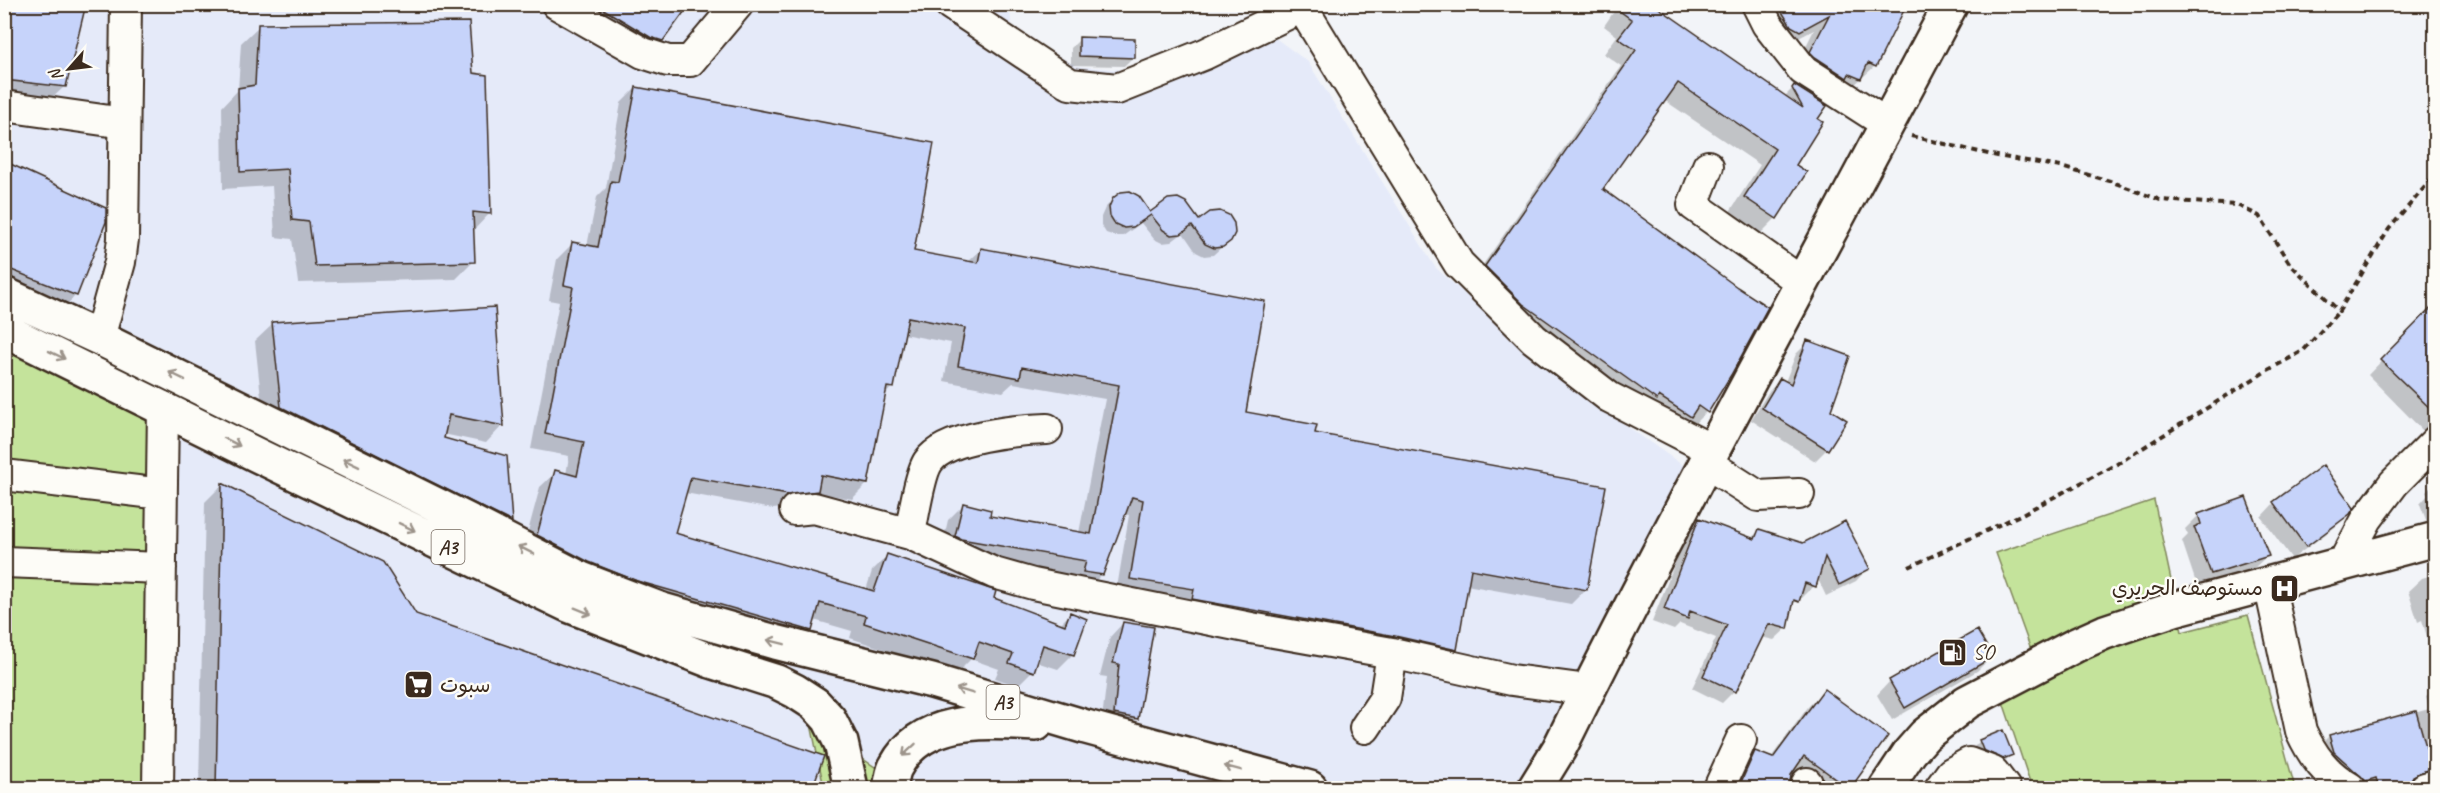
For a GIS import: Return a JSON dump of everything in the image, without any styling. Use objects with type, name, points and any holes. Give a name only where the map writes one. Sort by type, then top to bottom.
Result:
[{"type":"main road","points":[[1535,789],[1559,749],[1708,456],[1803,284],[1951,4]]},
{"type":"main road","name":"A3","points":[[4,294],[99,338],[456,514],[581,579],[614,592],[662,610],[775,642],[932,681],[1086,727],[1310,789]]},
{"type":"main road","name":"A3","points":[[4,330],[568,605],[711,661],[777,682],[795,691],[815,704],[835,731],[841,742],[851,789]]},
{"type":"main road","points":[[1886,789],[1910,752],[1943,719],[1967,702],[2052,656],[2104,632],[2269,583],[2436,539]]},
{"type":"main road","points":[[890,789],[895,768],[904,753],[938,730],[963,723],[1086,727]]},
{"type":"main road","points":[[1556,789],[1559,749]]},
{"type":"street","points":[[99,338],[120,262],[123,239],[126,4]]},
{"type":"street","points":[[557,4],[643,53],[668,61],[690,61],[738,4]]},
{"type":"street","points":[[950,4],[1070,84],[1117,89],[1205,54],[1306,7],[1459,264],[1534,339],[1609,397],[1708,456],[1758,496],[1799,494]]},
{"type":"street","points":[[1757,4],[1767,24],[1803,70],[1886,128]]},
{"type":"street","points":[[4,106],[124,123]]},
{"type":"street","points":[[1708,166],[1693,205],[1803,284]]},
{"type":"street","points":[[158,789],[163,407]]},
{"type":"street","points":[[910,534],[928,462],[943,448],[1003,431],[1047,429]]},
{"type":"street","points":[[2342,565],[2367,519],[2394,483],[2436,441]]},
{"type":"street","points":[[4,475],[162,494]]},
{"type":"street","points":[[795,510],[814,508],[910,534],[994,573],[1033,584],[1240,626],[1392,653],[1512,680],[1588,690]]},
{"type":"street","points":[[4,562],[161,568]]},
{"type":"street","points":[[2269,583],[2301,731],[2310,752],[2317,779],[2350,789]]},
{"type":"street","points":[[1365,728],[1384,698],[1392,653]]},
{"type":"street","points":[[1719,789],[1740,740]]},
{"type":"street","points":[[1940,789],[1951,773],[1969,763],[1993,772],[2005,789]]},
{"type":"street","points":[[2425,789],[2436,785]]},
{"type":"path","points":[[1886,128],[1992,155],[2061,167],[2110,181],[2160,200],[2237,205],[2259,216],[2290,264],[2339,311]]},
{"type":"path","points":[[1909,567],[2020,515],[2117,464],[2302,351],[2339,311],[2389,229],[2436,174]]},
{"type":"shaded area","points":[[5,5],[1009,5],[1012,28],[1076,66],[1124,70],[1248,18],[1308,62],[1435,267],[1551,373],[1691,471],[1553,788],[906,788],[823,777],[824,788],[167,788],[5,295]]},
{"type":"green space","points":[[5,295],[178,377],[173,406],[167,788],[5,788]]},
{"type":"green space","points":[[2154,500],[2182,632],[2248,615],[2295,788],[2032,788],[2002,699],[2035,661],[1996,553]]},
{"type":"green space","points":[[811,724],[906,788],[824,788]]},
{"type":"building","points":[[4,4],[86,4],[66,87],[4,80]]},
{"type":"building","points":[[595,4],[690,4],[663,41],[650,37]]},
{"type":"building","points":[[1610,4],[1653,4],[1803,108],[1792,88],[1794,85],[1827,106],[1818,119],[1823,122],[1796,165],[1807,172],[1777,219],[1744,197],[1775,149],[1678,83],[1603,189],[1768,307],[1708,413],[1698,406],[1691,417],[1659,396],[1657,400],[1523,304],[1485,266],[1636,50],[1618,38],[1632,20]]},
{"type":"building","points":[[1777,4],[1907,4],[1876,67],[1868,63],[1861,79],[1849,74],[1847,78],[1810,52],[1829,15],[1800,31],[1791,26]]},
{"type":"building","points":[[469,22],[473,73],[487,75],[491,214],[473,212],[475,262],[315,266],[309,222],[292,220],[288,169],[240,172],[238,88],[255,85],[258,24]]},
{"type":"building","points":[[1079,37],[1135,39],[1135,58],[1079,56]]},
{"type":"building","points":[[636,87],[934,143],[914,251],[978,263],[981,248],[1265,301],[1246,412],[1317,425],[1315,433],[1606,486],[1587,590],[1471,569],[1457,650],[1395,636],[1192,599],[1194,589],[1130,579],[1143,500],[1132,497],[1103,575],[1083,572],[1086,561],[961,539],[955,536],[963,503],[991,510],[990,516],[1091,534],[1119,385],[1022,367],[1020,378],[958,366],[965,328],[908,317],[894,388],[887,387],[868,484],[821,475],[818,491],[788,495],[691,477],[675,533],[874,591],[887,554],[996,591],[994,598],[1065,625],[1070,612],[1087,619],[1074,655],[1043,645],[1034,672],[1009,663],[1013,654],[979,642],[973,659],[864,623],[866,616],[820,603],[812,631],[637,581],[589,562],[537,535],[555,470],[577,476],[584,442],[545,434],[573,287],[564,285],[572,242],[598,247],[611,181],[618,182]]},
{"type":"building","points":[[4,161],[106,208],[106,222],[77,296],[4,267]]},
{"type":"building","points":[[1130,191],[1139,196],[1150,212],[1168,199],[1178,198],[1186,202],[1199,220],[1210,212],[1220,211],[1229,215],[1234,223],[1235,233],[1231,241],[1223,247],[1214,248],[1205,244],[1192,226],[1181,234],[1171,235],[1163,230],[1151,215],[1133,227],[1124,228],[1115,224],[1110,216],[1109,207],[1113,198],[1121,192]]},
{"type":"building","points":[[2436,303],[2436,414],[2380,360]]},
{"type":"building","points":[[495,307],[504,426],[449,415],[444,438],[507,456],[512,522],[281,407],[272,322]]},
{"type":"building","points":[[1807,340],[1850,356],[1831,410],[1847,420],[1828,450],[1762,408],[1780,378],[1791,384]]},
{"type":"building","points":[[2323,465],[2354,508],[2350,514],[2306,547],[2273,502]]},
{"type":"building","name":"سبوت","points":[[222,483],[383,562],[416,614],[824,756],[812,789],[216,789]]},
{"type":"building","points":[[2246,497],[2269,556],[2211,574],[2194,527],[2201,524],[2198,514]]},
{"type":"building","points":[[1699,518],[1755,539],[1759,529],[1803,543],[1845,521],[1870,569],[1839,585],[1825,557],[1816,587],[1805,583],[1799,602],[1794,600],[1788,629],[1769,624],[1736,692],[1703,676],[1727,625],[1690,611],[1688,619],[1664,609]]},
{"type":"building","points":[[1123,622],[1154,627],[1138,719],[1114,714],[1119,664],[1113,663]]},
{"type":"building","points":[[1977,630],[1993,657],[1905,708],[1889,680]]},
{"type":"building","points":[[1824,689],[1888,736],[1850,789],[1804,756],[1791,775],[1789,789],[1738,789],[1755,751],[1773,758]]},
{"type":"building","points":[[2416,711],[2432,768],[2413,776],[2408,788],[2386,788],[2385,783],[2378,785],[2376,778],[2366,781],[2334,752],[2329,735]]},
{"type":"building","points":[[2003,730],[2013,755],[2003,759],[1983,750],[1979,740]]},
{"type":"place","name":"مستوصف الحريري","points":[[2284,588]]},
{"type":"place","name":"SO","points":[[1952,652]]},
{"type":"place","name":"سبوت","points":[[419,685]]}]
